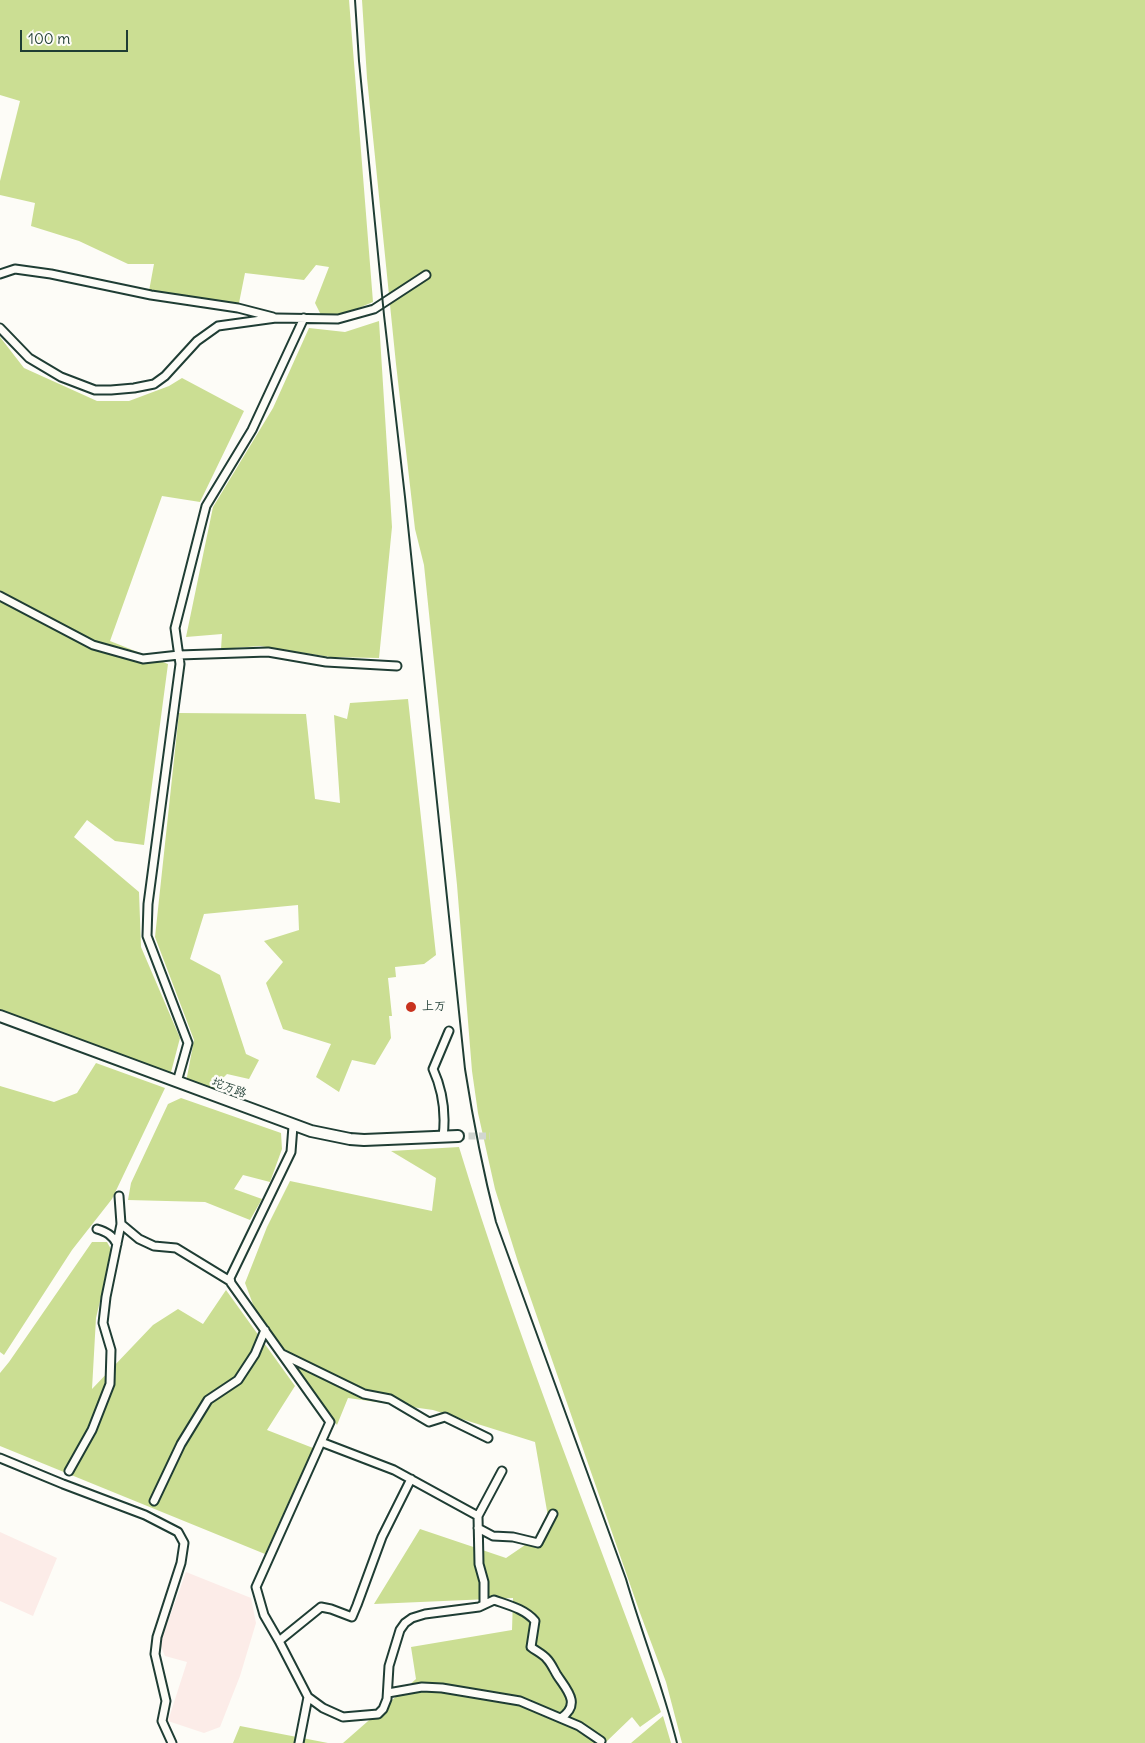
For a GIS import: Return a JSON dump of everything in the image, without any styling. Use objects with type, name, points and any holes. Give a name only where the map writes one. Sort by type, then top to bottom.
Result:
[{"type":"main road","name":"坨万路","points":[[0,1016],[311,1132],[350,1139],[458,1136]]},
{"type":"street","points":[[0,274],[15,269],[51,274],[151,295],[238,308],[276,318]]},
{"type":"street","points":[[0,328],[29,358],[61,377],[94,390],[112,390],[154,384],[165,376],[197,341],[218,326],[276,318],[338,319],[374,309],[426,275]]},
{"type":"street","points":[[177,1082],[188,1043],[147,936],[148,904],[180,664],[175,628],[206,506],[252,430],[304,318]]},
{"type":"street","points":[[0,596],[94,645],[143,659],[179,655],[268,652],[326,662],[397,666]]},
{"type":"street","points":[[443,1137],[445,1122],[444,1105],[440,1086],[433,1070],[449,1031]]},
{"type":"street","points":[[230,1281],[291,1152],[293,1126]]},
{"type":"street","points":[[68,1471],[92,1430],[110,1384],[111,1350],[103,1323],[106,1297],[121,1224],[119,1196]]},
{"type":"street","points":[[121,1224],[139,1239],[154,1246],[176,1248],[230,1281],[330,1422],[256,1587],[264,1615],[308,1697],[323,1708],[343,1717],[378,1714],[383,1709],[387,1699],[389,1666],[400,1630],[405,1623],[412,1618],[425,1614],[479,1607],[494,1600],[517,1608],[535,1620],[531,1647],[548,1659],[557,1676],[569,1690],[572,1700],[567,1714],[561,1718]]},
{"type":"street","points":[[97,1228],[113,1236],[117,1244]]},
{"type":"street","points":[[154,1501],[181,1444],[208,1400],[238,1380],[255,1354],[265,1330]]},
{"type":"street","points":[[282,1354],[364,1394],[390,1399],[429,1422],[445,1417],[488,1438]]},
{"type":"street","points":[[321,1442],[394,1470],[478,1516]]},
{"type":"street","points":[[0,1458],[145,1515],[178,1532],[184,1543],[181,1564],[157,1637],[155,1654],[166,1701],[162,1721],[172,1743]]},
{"type":"street","points":[[484,1604],[484,1582],[479,1564],[478,1516],[502,1471]]},
{"type":"street","points":[[279,1641],[321,1607],[352,1617],[382,1537],[411,1479]]},
{"type":"street","points":[[478,1528],[493,1536],[513,1537],[538,1543],[553,1514]]},
{"type":"street","points":[[388,1693],[422,1687],[450,1689],[520,1701],[579,1726],[602,1741]]},
{"type":"street","points":[[299,1743],[308,1697]]},
{"type":"shaded area","points":[[0,1532],[57,1558],[33,1616],[0,1601]]},
{"type":"shaded area","points":[[186,1572],[251,1598],[256,1623],[240,1676],[220,1727],[204,1733],[168,1721],[187,1662],[165,1656],[160,1644]]},
{"type":"green space","points":[[0,0],[349,0],[373,302],[344,314],[321,315],[315,303],[329,267],[316,265],[304,280],[245,273],[239,303],[149,291],[154,264],[128,264],[79,241],[31,226],[35,203],[0,195],[0,181],[20,101],[0,95]]},
{"type":"green space","points":[[362,0],[1145,0],[1145,1743],[682,1743],[666,1682],[640,1613],[518,1262],[495,1189],[478,1113],[472,1071],[457,885],[424,565],[415,529],[396,364],[367,78]]},
{"type":"green space","points":[[379,321],[392,527],[379,658],[330,657],[260,646],[221,649],[222,634],[186,637],[213,507],[273,408],[309,328],[345,332]]},
{"type":"green space","points":[[0,337],[24,368],[97,401],[129,401],[169,386],[182,378],[244,411],[200,502],[162,496],[110,641],[168,664],[144,845],[115,841],[87,820],[74,837],[139,892],[141,947],[180,1038],[170,1076],[0,1011]]},
{"type":"green space","points":[[408,699],[436,955],[424,964],[395,967],[396,977],[388,978],[392,1016],[389,1016],[391,1038],[375,1065],[352,1060],[339,1092],[316,1077],[331,1044],[283,1029],[266,983],[283,962],[264,941],[299,930],[298,905],[204,914],[190,959],[220,975],[246,1054],[259,1060],[249,1079],[227,1074],[223,1078],[217,1096],[186,1082],[194,1040],[155,937],[179,713],[306,714],[315,799],[340,803],[334,715],[347,719],[350,703]]},
{"type":"green space","points":[[96,1063],[165,1088],[112,1199],[72,1250],[4,1355],[0,1352],[0,1086],[54,1102],[77,1093]]},
{"type":"green space","points":[[181,1098],[281,1133],[282,1149],[270,1182],[243,1175],[234,1189],[262,1199],[250,1220],[205,1202],[128,1200],[131,1183],[168,1104]]},
{"type":"green space","points":[[459,1147],[530,1360],[661,1712],[640,1727],[632,1717],[605,1743],[343,1743],[416,1679],[411,1647],[512,1630],[513,1598],[374,1604],[420,1529],[506,1558],[550,1528],[535,1442],[433,1410],[348,1398],[337,1425],[254,1307],[245,1283],[267,1227],[290,1181],[432,1211],[436,1178],[391,1151]]},
{"type":"green space","points":[[92,1242],[107,1242],[112,1251],[96,1318],[92,1389],[153,1325],[178,1309],[203,1324],[226,1290],[295,1386],[267,1430],[313,1448],[265,1554],[0,1446],[0,1373]]},
{"type":"green space","points":[[663,1716],[671,1743],[631,1743]]},
{"type":"green space","points":[[240,1726],[328,1743],[233,1743]]},
{"type":"tunnel","points":[[458,1136],[490,1136]]},
{"type":"railway","points":[[355,0],[359,61],[384,315],[465,1069],[475,1126],[496,1222],[626,1579],[677,1743]]},
{"type":"place","name":"上万","points":[[411,1007]]}]
